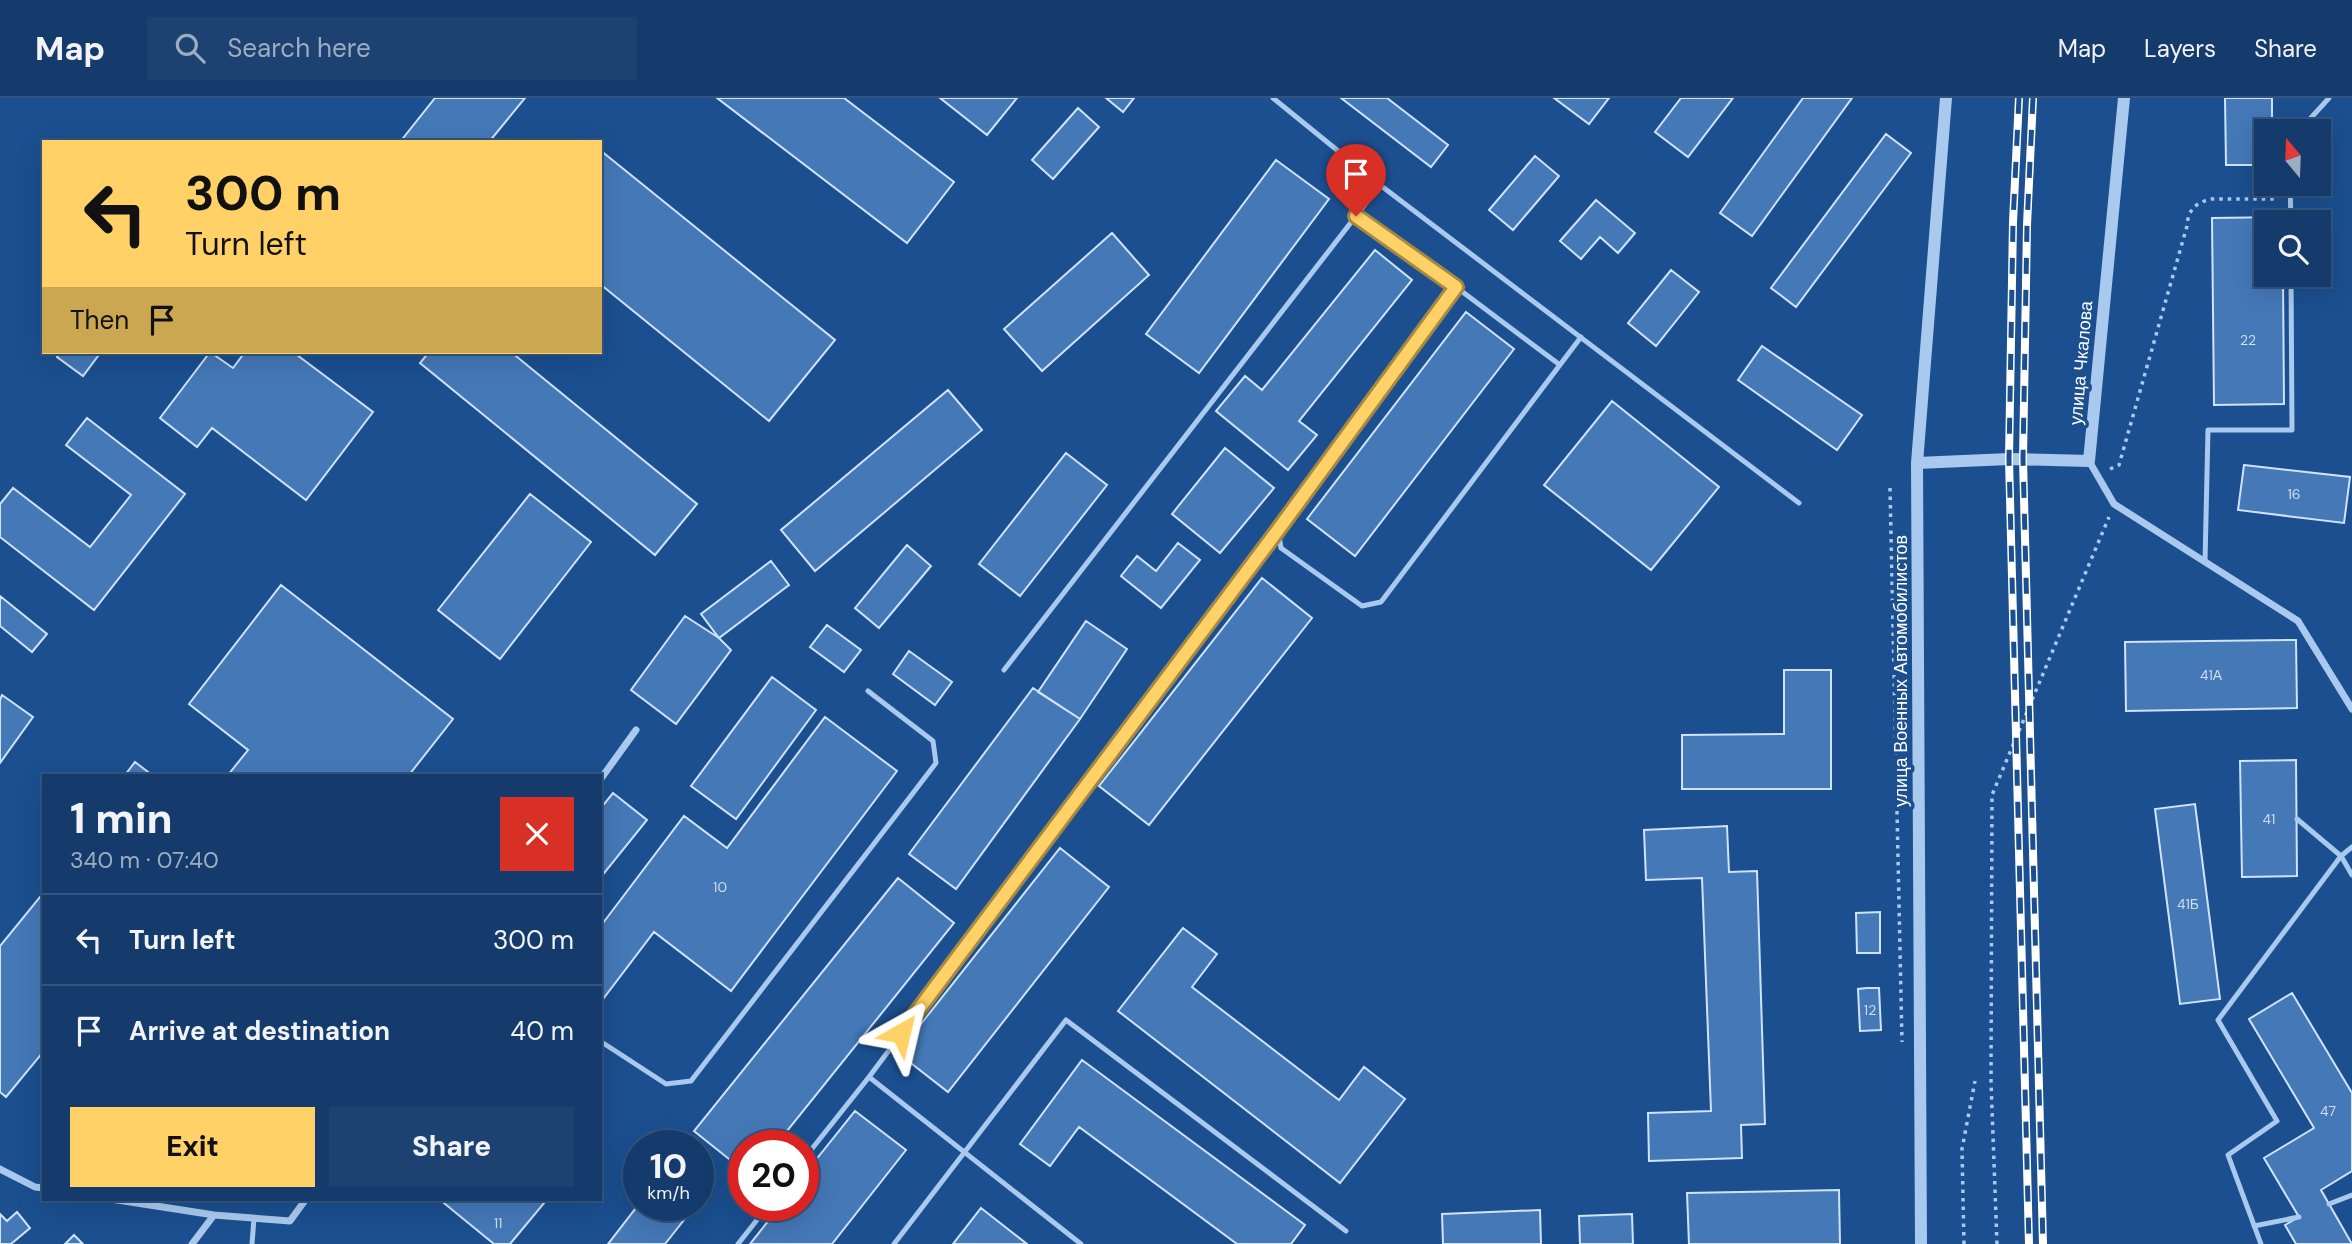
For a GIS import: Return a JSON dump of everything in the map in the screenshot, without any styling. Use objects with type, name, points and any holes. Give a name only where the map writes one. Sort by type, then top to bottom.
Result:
[{"type":"street","name":"улица Военных Автомобилистов","points":[[1921,1244],[1917,463],[1946,98]]},
{"type":"street","name":"улица Чкалова","points":[[2089,461],[2124,98]]},
{"type":"street","points":[[1917,463],[2009,458],[2089,461],[2114,504],[2298,621],[2352,709]]},
{"type":"street","points":[[602,777],[636,730]]},
{"type":"street","points":[[0,1168],[35,1187],[42,1188]]},
{"type":"street","points":[[124,1201],[214,1215],[290,1221],[305,1201]]},
{"type":"street","points":[[192,1244],[214,1215]]},
{"type":"lane","points":[[1273,98],[1380,184],[1799,503]]},
{"type":"lane","points":[[2310,119],[2329,98]]},
{"type":"lane","points":[[1004,670],[1380,184]]},
{"type":"lane","points":[[2290,199],[2290,210]]},
{"type":"lane","points":[[1356,216],[1560,365]]},
{"type":"lane","points":[[819,1140],[869,1077],[1278,530],[1456,287]]},
{"type":"lane","points":[[2206,562],[2208,430],[2292,430],[2291,287]]},
{"type":"lane","points":[[1278,530],[1281,548],[1362,606],[1381,602],[1581,337]]},
{"type":"lane","points":[[602,1042],[666,1084],[691,1081],[936,763],[933,741],[868,691]]},
{"type":"lane","points":[[2297,819],[2341,856],[2352,875]]},
{"type":"lane","points":[[2261,1244],[2228,1155],[2277,1121],[2218,1020],[2341,856],[2352,847]]},
{"type":"lane","points":[[894,1244],[1066,1020],[1346,1231]]},
{"type":"lane","points":[[869,1077],[1081,1244]]},
{"type":"lane","points":[[2329,1204],[2352,1195]]},
{"type":"lane","points":[[2254,1226],[2299,1217]]},
{"type":"lane","points":[[252,1244],[254,1218]]},
{"type":"lane","points":[[738,1244],[756,1221]]},
{"type":"path","points":[[2098,474],[2119,465],[2190,212],[2200,202],[2211,199],[2290,199]]},
{"type":"path","points":[[1890,488],[1902,1052]]},
{"type":"path","points":[[1997,1244],[1991,1082],[1992,795],[2114,504]]},
{"type":"path","points":[[1964,1244],[1962,1149],[1975,1081]]},
{"type":"building","points":[[435,98],[525,98],[491,140],[402,140]]},
{"type":"building","points":[[717,98],[844,98],[954,182],[907,243]]},
{"type":"building","points":[[940,98],[1017,98],[987,135]]},
{"type":"building","points":[[1106,98],[1134,98],[1123,112]]},
{"type":"building","points":[[1341,98],[1387,98],[1448,145],[1431,167]]},
{"type":"building","points":[[1554,98],[1609,98],[1589,124]]},
{"type":"building","points":[[1681,98],[1733,98],[1688,157],[1655,132]]},
{"type":"building","points":[[1803,98],[1852,98],[1752,236],[1720,213]]},
{"type":"building","points":[[2225,98],[2272,98],[2272,119],[2254,119],[2254,165],[2226,165]]},
{"type":"building","points":[[1078,108],[1099,127],[1053,179],[1032,160]]},
{"type":"building","points":[[1886,134],[1911,153],[1796,307],[1771,288]]},
{"type":"building","points":[[602,152],[835,340],[769,421],[602,286]]},
{"type":"building","points":[[1535,156],[1559,176],[1513,230],[1489,210]]},
{"type":"building","points":[[1276,160],[1329,199],[1199,373],[1146,334]]},
{"type":"building","points":[[1596,200],[1635,233],[1618,253],[1600,237],[1581,259],[1560,241]]},
{"type":"building","points":[[2254,217],[2254,287],[2283,287],[2284,404],[2214,405],[2212,218]]},
{"type":"building","points":[[1112,233],[1149,275],[1042,371],[1004,329]]},
{"type":"building","points":[[1375,250],[1412,280],[1299,421],[1317,435],[1288,470],[1216,411],[1245,376],[1262,390]]},
{"type":"building","points":[[1671,270],[1699,292],[1656,346],[1628,323]]},
{"type":"building","points":[[1466,312],[1514,349],[1355,556],[1307,519]]},
{"type":"building","points":[[1762,346],[1862,415],[1837,450],[1738,380]]},
{"type":"building","points":[[59,354],[100,354],[83,376],[57,357]]},
{"type":"building","points":[[208,354],[213,354],[233,368],[244,354],[296,354],[373,412],[306,500],[212,428],[197,447],[160,418]]},
{"type":"building","points":[[427,354],[513,354],[697,504],[655,555],[420,363]]},
{"type":"building","points":[[948,390],[982,430],[815,571],[781,530]]},
{"type":"building","points":[[1612,401],[1719,487],[1651,570],[1544,485]]},
{"type":"building","points":[[87,418],[185,494],[94,610],[0,537],[0,504],[13,488],[90,547],[131,495],[66,445]]},
{"type":"building","points":[[1225,448],[1274,488],[1220,553],[1172,514]]},
{"type":"building","points":[[1066,453],[1107,485],[1020,596],[979,564]]},
{"type":"building","points":[[2244,465],[2350,477],[2344,523],[2238,510]]},
{"type":"building","points":[[530,494],[591,542],[500,659],[438,610]]},
{"type":"building","points":[[1178,543],[1200,560],[1161,608],[1121,576],[1137,556],[1156,571]]},
{"type":"building","points":[[907,545],[931,566],[879,628],[855,608]]},
{"type":"building","points":[[771,561],[789,585],[719,638],[701,614]]},
{"type":"building","points":[[1262,578],[1312,618],[1149,825],[1099,786]]},
{"type":"building","points":[[281,585],[453,719],[410,774],[229,774],[248,750],[189,704]]},
{"type":"building","points":[[0,596],[47,634],[32,652],[0,626]]},
{"type":"building","points":[[685,616],[719,638],[731,650],[676,724],[631,690]]},
{"type":"building","points":[[1086,621],[1127,649],[1080,719],[1038,692]]},
{"type":"building","points":[[827,625],[861,650],[844,672],[810,647]]},
{"type":"building","points":[[2296,640],[2297,708],[2126,711],[2125,642]]},
{"type":"building","points":[[909,651],[952,682],[935,705],[893,674]]},
{"type":"building","points":[[1784,670],[1831,670],[1831,789],[1682,789],[1682,735],[1784,734]]},
{"type":"building","points":[[772,677],[816,710],[736,819],[691,786]]},
{"type":"building","points":[[1033,688],[1080,719],[956,889],[909,854]]},
{"type":"building","points":[[2,695],[33,717],[0,763],[0,700]]},
{"type":"building","points":[[825,717],[897,771],[731,991],[654,932],[602,1000],[602,924],[684,816],[727,848]]},
{"type":"building","points":[[2296,760],[2297,876],[2242,877],[2240,761]]},
{"type":"building","points":[[135,762],[151,774],[126,774]]},
{"type":"building","points":[[613,793],[647,820],[602,876],[602,807]]},
{"type":"building","points":[[2195,804],[2220,999],[2180,1004],[2155,809]]},
{"type":"building","points":[[1727,826],[1729,872],[1757,871],[1765,1124],[1741,1125],[1742,1158],[1649,1161],[1648,1113],[1711,1111],[1702,878],[1646,880],[1644,830]]},
{"type":"building","points":[[1060,848],[1109,887],[948,1092],[898,1053]]},
{"type":"building","points":[[898,878],[954,923],[788,1130],[728,1130],[728,1158],[714,1147],[714,1130],[695,1130]]},
{"type":"building","points":[[42,894],[42,1053],[6,1097],[0,1092],[0,946]]},
{"type":"building","points":[[1880,912],[1880,953],[1857,953],[1856,913]]},
{"type":"building","points":[[1183,928],[1217,954],[1192,987],[1339,1100],[1364,1067],[1405,1099],[1340,1183],[1118,1011]]},
{"type":"building","points":[[1879,988],[1881,1030],[1860,1031],[1858,989]]},
{"type":"building","points":[[2292,993],[2352,1093],[2352,1171],[2321,1190],[2352,1244],[2296,1244],[2285,1225],[2299,1217],[2264,1158],[2314,1128],[2249,1019]]},
{"type":"building","points":[[1082,1060],[1305,1225],[1291,1244],[1237,1244],[1079,1127],[1050,1166],[1020,1144]]},
{"type":"building","points":[[855,1111],[906,1150],[832,1244],[750,1244],[768,1221],[819,1221],[819,1156]]},
{"type":"building","points":[[1839,1190],[1840,1244],[1689,1244],[1687,1193]]},
{"type":"building","points":[[441,1201],[545,1202],[510,1244],[494,1244]]},
{"type":"building","points":[[981,1208],[1027,1244],[953,1244]]},
{"type":"building","points":[[1540,1210],[1541,1244],[1443,1244],[1442,1214]]},
{"type":"building","points":[[17,1212],[30,1228],[11,1244],[0,1244],[0,1214],[7,1221]]},
{"type":"building","points":[[1632,1214],[1633,1244],[1580,1244],[1579,1216]]},
{"type":"building","points":[[626,1221],[683,1221],[665,1244],[608,1244]]},
{"type":"building","points":[[74,1235],[83,1244],[65,1244]]},
{"type":"railway","points":[[2019,98],[2013,222],[2009,459],[2029,1244]]},
{"type":"railway","points":[[2033,98],[2027,225],[2023,459],[2043,1244]]},
{"type":"route","points":[[901,1033],[1278,530],[1456,287],[1356,216]]}]
